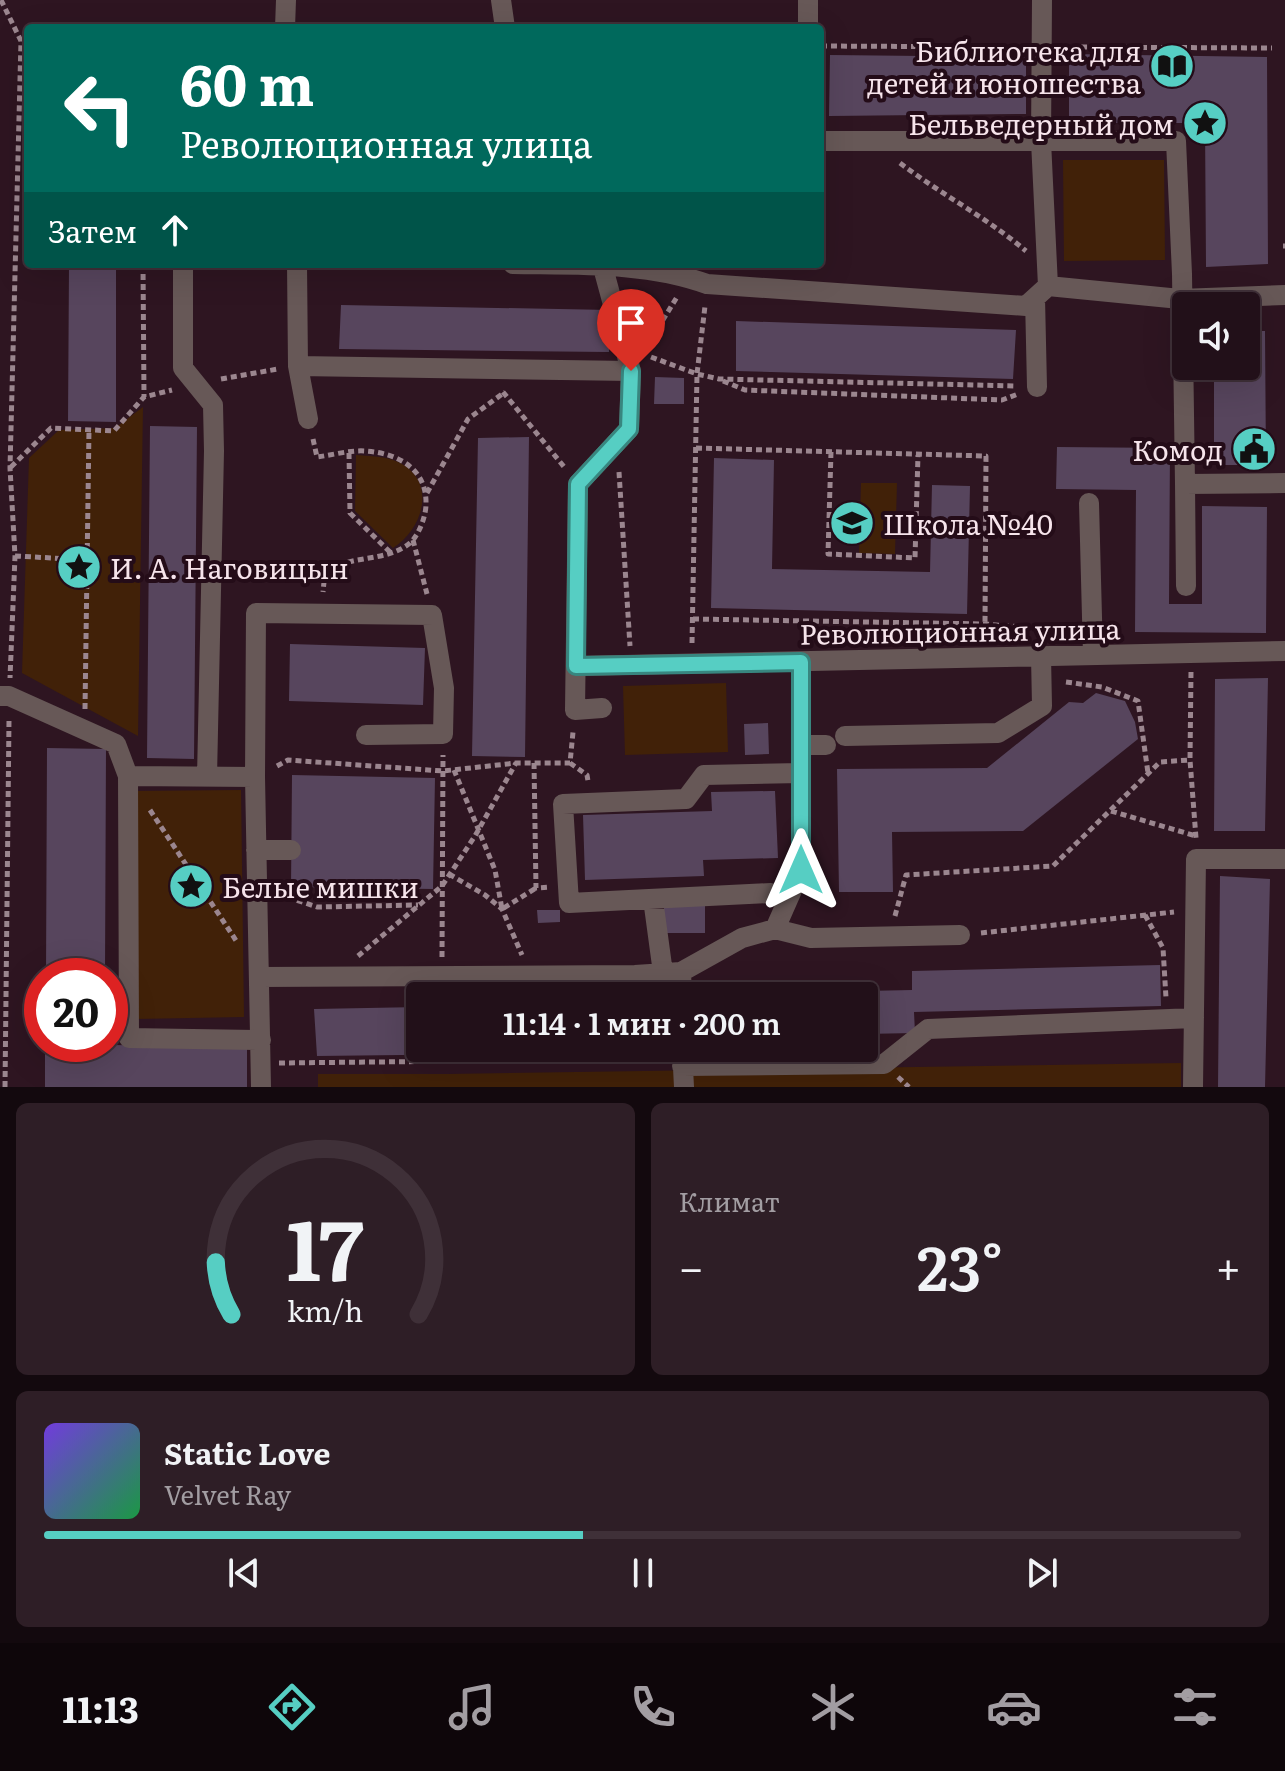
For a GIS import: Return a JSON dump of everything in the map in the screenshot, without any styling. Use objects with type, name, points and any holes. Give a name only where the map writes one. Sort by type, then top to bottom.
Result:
[{"type":"lane","points":[[285,24],[286,0]]},
{"type":"lane","points":[[501,0],[504,24]]},
{"type":"lane","points":[[808,0],[808,24]]},
{"type":"lane","points":[[1037,387],[1044,285],[1042,0]]},
{"type":"lane","points":[[824,141],[1176,141],[1181,292]]},
{"type":"lane","points":[[183,268],[183,368],[213,405],[207,777]]},
{"type":"lane","points":[[297,268],[298,366],[308,419]]},
{"type":"lane","points":[[602,708],[575,710],[578,484],[629,429],[631,371],[603,268]]},
{"type":"lane","points":[[626,268],[698,280],[1026,306],[1044,285]]},
{"type":"lane","points":[[1044,285],[1172,298]]},
{"type":"lane","points":[[1260,296],[1285,295]]},
{"type":"lane","points":[[298,366],[631,371]]},
{"type":"lane","points":[[1182,380],[1186,586]]},
{"type":"lane","points":[[1185,484],[1285,483]]},
{"type":"lane","points":[[1087,655],[1089,503]]},
{"type":"lane","points":[[261,1087],[255,777],[256,613],[432,615],[444,688],[443,734],[366,735]]},
{"type":"lane","name":"Революционная улица","points":[[576,666],[1285,651]]},
{"type":"lane","points":[[845,736],[998,733],[1042,706],[1041,656]]},
{"type":"lane","points":[[775,929],[801,870],[801,662]]},
{"type":"lane","points":[[5,696],[116,744],[128,776],[129,1038],[261,1040]]},
{"type":"lane","points":[[801,745],[826,745]]},
{"type":"lane","points":[[771,893],[569,903],[563,804],[686,799],[704,775],[801,773]]},
{"type":"lane","points":[[128,776],[255,777]]},
{"type":"lane","points":[[256,850],[291,850]]},
{"type":"lane","points":[[1193,1087],[1196,859],[1285,859]]},
{"type":"lane","points":[[653,899],[676,982]]},
{"type":"lane","points":[[259,977],[672,973],[742,938],[775,929],[811,938],[960,935]]},
{"type":"lane","points":[[683,1065],[884,1064],[928,1029],[1194,1018]]},
{"type":"path","points":[[1,0],[24,41],[10,468],[15,556],[5,696],[5,1087]]},
{"type":"path","points":[[870,141],[928,184],[996,225],[1044,285]]},
{"type":"path","points":[[143,268],[144,397]]},
{"type":"path","points":[[692,664],[698,280]]},
{"type":"path","points":[[698,280],[642,354],[745,390],[1002,400],[1037,387]]},
{"type":"path","points":[[10,468],[51,428],[114,431],[144,397],[298,366]]},
{"type":"path","points":[[484,369],[578,484]]},
{"type":"path","points":[[426,494],[468,419],[535,370]]},
{"type":"path","points":[[719,379],[1037,387]]},
{"type":"path","points":[[308,419],[317,457],[362,450],[389,454],[410,464],[420,477],[426,494],[426,512],[413,540],[392,555],[336,564],[325,572],[321,614]]},
{"type":"path","points":[[85,730],[89,429]]},
{"type":"path","points":[[616,444],[631,656],[636,666]]},
{"type":"path","points":[[696,448],[986,456],[985,624]]},
{"type":"path","points":[[831,452],[828,554],[915,558],[918,455]]},
{"type":"path","points":[[349,453],[350,513],[392,555]]},
{"type":"path","points":[[413,540],[432,615]]},
{"type":"path","points":[[15,556],[89,560]]},
{"type":"path","points":[[693,619],[985,624],[1057,630],[1087,655]]},
{"type":"path","points":[[1190,653],[1190,760],[1196,859]]},
{"type":"path","points":[[1066,682],[1102,687],[1138,701],[1148,774]]},
{"type":"path","points":[[288,760],[443,771],[516,763],[570,763],[575,710]]},
{"type":"path","points":[[442,976],[443,734]]},
{"type":"path","points":[[892,936],[906,875],[1053,866],[1160,762],[1190,760]]},
{"type":"path","points":[[332,977],[442,886],[516,763]]},
{"type":"path","points":[[534,763],[536,888]]},
{"type":"path","points":[[454,770],[495,870],[502,909],[530,976]]},
{"type":"path","points":[[128,776],[259,977]]},
{"type":"path","points":[[1110,810],[1196,836]]},
{"type":"path","points":[[442,868],[502,909]]},
{"type":"path","points":[[257,887],[317,907],[419,905]]},
{"type":"path","points":[[502,909],[536,888],[568,887]]},
{"type":"path","points":[[960,935],[1196,910]]},
{"type":"path","points":[[1145,915],[1163,948],[1167,1019]]},
{"type":"path","points":[[262,1063],[683,1065]]},
{"type":"shaded area","points":[[1063,160],[1164,160],[1165,260],[1064,261]]},
{"type":"shaded area","points":[[143,407],[138,736],[22,673],[29,458],[59,430],[115,428]]},
{"type":"shaded area","points":[[356,455],[393,460],[417,478],[422,502],[419,515],[413,528],[393,548],[355,511]]},
{"type":"shaded area","points":[[861,483],[897,483],[895,554],[859,553]]},
{"type":"shaded area","points":[[726,683],[728,752],[625,755],[623,686]]},
{"type":"shaded area","points":[[241,790],[244,1017],[135,1019],[132,791]]},
{"type":"shaded area","points":[[1181,1063],[1181,1087],[318,1087],[318,1074]]},
{"type":"building","points":[[1069,54],[1267,57],[1268,264],[1206,267],[1205,123],[1069,123]]},
{"type":"building","points":[[830,55],[1026,57],[1026,114],[829,116]]},
{"type":"building","points":[[69,268],[116,268],[116,422],[68,421]]},
{"type":"building","points":[[341,305],[610,310],[609,352],[339,349]]},
{"type":"building","points":[[736,321],[1016,330],[1013,379],[736,371]]},
{"type":"building","points":[[1260,331],[1265,331],[1266,465],[1214,465],[1214,380],[1260,380]]},
{"type":"building","points":[[655,377],[684,378],[684,404],[654,404]]},
{"type":"building","points":[[150,426],[197,427],[194,759],[147,758]]},
{"type":"building","points":[[529,437],[525,757],[472,756],[478,438]]},
{"type":"building","points":[[1057,447],[1170,448],[1169,604],[1202,604],[1202,506],[1267,507],[1266,633],[1135,632],[1136,490],[1056,489]]},
{"type":"building","points":[[714,458],[774,460],[772,569],[930,572],[932,485],[970,486],[967,614],[711,608]]},
{"type":"building","points":[[290,644],[425,648],[423,705],[289,701]]},
{"type":"building","points":[[1268,678],[1265,831],[1214,831],[1215,679]]},
{"type":"building","points":[[1096,693],[1125,701],[1135,722],[1138,739],[1023,831],[892,832],[893,892],[839,892],[837,769],[987,768],[1069,702],[1083,703]]},
{"type":"building","points":[[768,723],[769,754],[745,755],[744,724]]},
{"type":"building","points":[[47,748],[106,749],[105,958],[46,958]]},
{"type":"building","points":[[292,775],[435,778],[433,889],[291,887]]},
{"type":"building","points":[[775,791],[778,858],[703,860],[704,876],[585,880],[583,815],[712,811],[711,792]]},
{"type":"building","points":[[1220,876],[1270,879],[1265,1087],[1218,1087]]},
{"type":"building","points":[[705,903],[705,933],[664,933],[664,904]]},
{"type":"building","points":[[537,910],[560,910],[560,922],[538,923]]},
{"type":"building","points":[[1160,965],[1161,1006],[914,1012],[915,1033],[878,1034],[878,991],[912,990],[912,971]]},
{"type":"building","points":[[406,1007],[406,1055],[317,1056],[314,1009]]},
{"type":"building","points":[[128,1045],[247,1047],[247,1087],[45,1087],[45,1062],[128,1062]]},
{"type":"place","name":"Библиотека для детей и юношества","points":[[1172,66]]},
{"type":"place","name":"Бельведерный дом","points":[[1205,123]]},
{"type":"place","name":"Комод","points":[[1254,449]]},
{"type":"place","name":"Школа №40","points":[[852,523]]},
{"type":"place","name":"И. А. Наговицын","points":[[79,567]]},
{"type":"place","name":"Белые мишки","points":[[191,886]]},
{"type":"route","points":[[631,371],[629,429],[578,484],[576,666],[801,662],[801,870]]}]
